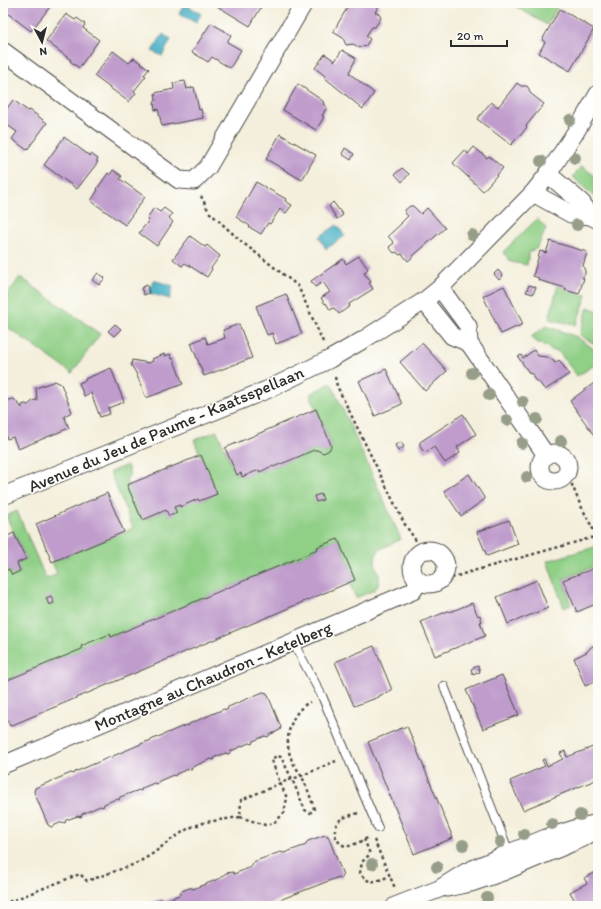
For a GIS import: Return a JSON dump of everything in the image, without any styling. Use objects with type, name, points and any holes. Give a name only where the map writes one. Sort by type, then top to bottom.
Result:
[{"type":"street","points":[[3,51],[179,180],[194,181],[208,167],[304,3]]},
{"type":"street","name":"Avenue du Jeu de Paume - Kaatsspellaan","points":[[3,496],[269,389],[330,359],[424,301],[440,288],[533,193],[548,174],[598,94]]},
{"type":"street","points":[[548,174],[582,203],[595,218]]},
{"type":"street","points":[[533,193],[571,214],[595,218]]},
{"type":"street","points":[[440,288],[468,326],[469,342],[546,455],[541,461],[540,471],[546,479],[556,481],[561,479],[567,473]]},
{"type":"street","points":[[424,301],[452,336],[469,342]]},
{"type":"street","points":[[428,550],[438,553],[445,561],[445,571],[440,580],[434,584],[426,584],[413,576],[411,569],[412,561],[416,554],[428,550]]},
{"type":"street","name":"Montagne au Chaudron - Ketelberg","points":[[3,764],[413,590],[419,581]]},
{"type":"street","points":[[395,906],[439,889],[471,884],[546,838],[598,823]]},
{"type":"street","points":[[512,860],[581,840],[598,829]]},
{"type":"lane","points":[[293,642],[322,696],[378,828]]},
{"type":"lane","points":[[444,686],[512,860]]},
{"type":"path","points":[[194,181],[209,212],[242,242],[298,286],[330,359],[337,386],[404,523],[423,551]]},
{"type":"path","points":[[567,473],[580,504],[594,529],[598,530]]},
{"type":"path","points":[[440,580],[446,580],[598,536]]},
{"type":"path","points":[[3,904],[80,874],[87,881],[135,864],[151,855],[189,828],[206,822],[240,817],[265,825],[274,823],[284,813],[287,798],[272,761],[273,758],[277,756],[281,757],[305,810],[310,813],[314,809],[309,792],[290,758],[287,743],[290,728],[296,714],[308,703],[322,696]]},
{"type":"path","points":[[240,817],[241,800],[347,757]]},
{"type":"path","points":[[369,808],[341,819],[338,822],[335,835],[340,843],[348,846],[377,834],[378,828]]},
{"type":"path","points":[[364,839],[370,854],[362,862],[360,873],[363,878],[367,881],[373,882],[390,876]]},
{"type":"green space","points":[[510,3],[554,3],[558,6],[547,25]]},
{"type":"green space","points":[[581,166],[598,178],[598,199],[573,177]]},
{"type":"green space","points":[[537,219],[546,228],[536,249],[529,252],[527,265],[511,262],[503,252]]},
{"type":"green space","points":[[20,277],[100,334],[72,373],[3,324],[3,301]]},
{"type":"green space","points":[[558,285],[566,288],[566,290],[587,295],[576,325],[549,319]]},
{"type":"green space","points":[[588,307],[598,311],[598,346],[580,335]]},
{"type":"green space","points":[[546,326],[577,337],[598,352],[598,363],[577,376],[558,351],[550,350],[547,346],[544,347],[541,343],[538,343],[531,337]]},
{"type":"green space","points":[[331,383],[401,539],[379,550],[376,554],[375,563],[379,574],[379,582],[374,590],[356,598],[349,582],[355,579],[338,539],[317,547],[318,549],[310,553],[111,637],[109,634],[81,646],[82,649],[3,682],[3,572],[9,569],[12,575],[20,572],[17,563],[26,559],[6,516],[17,511],[46,579],[57,574],[52,562],[133,528],[110,472],[127,465],[130,474],[126,481],[143,520],[166,510],[169,516],[177,513],[174,507],[181,506],[198,499],[199,501],[217,494],[194,440],[217,431],[236,475],[241,473],[242,477],[259,470],[260,472],[314,450],[327,452],[331,445],[310,394]]},
{"type":"green space","points":[[598,546],[598,570],[595,566],[563,579],[571,605],[564,608],[547,561]]},
{"type":"water","points":[[185,4],[201,14],[196,23],[179,13]]},
{"type":"water","points":[[163,34],[171,40],[162,56],[152,51]]},
{"type":"water","points":[[337,225],[345,236],[326,249],[319,237]]},
{"type":"water","points":[[153,280],[173,286],[170,299],[149,293]]},
{"type":"building","points":[[3,3],[53,3],[31,31],[3,10]]},
{"type":"building","points":[[212,3],[262,3],[263,4],[250,26]]},
{"type":"building","points":[[350,3],[376,3],[380,5],[375,12],[379,14],[381,18],[366,36],[370,39],[365,47],[362,46],[360,48],[353,44],[346,45],[343,38],[333,32]]},
{"type":"building","points":[[560,9],[594,29],[570,71],[539,53],[545,42],[542,40]]},
{"type":"building","points":[[66,14],[75,20],[77,18],[85,24],[83,28],[99,40],[79,68],[46,41]]},
{"type":"building","points":[[211,23],[231,35],[227,42],[241,50],[230,68],[212,57],[208,62],[192,52]]},
{"type":"building","points":[[342,50],[356,58],[349,73],[374,93],[363,109],[315,68],[325,54],[335,61]]},
{"type":"building","points":[[113,51],[129,63],[134,58],[149,69],[144,75],[146,76],[134,91],[136,93],[129,102],[94,76]]},
{"type":"building","points":[[185,81],[187,89],[194,87],[199,110],[201,109],[203,118],[162,126],[158,109],[155,110],[155,93],[174,89],[173,83]]},
{"type":"building","points":[[517,83],[521,86],[527,86],[530,93],[544,104],[520,136],[511,145],[477,119],[491,102],[498,107]]},
{"type":"building","points":[[298,84],[324,102],[323,104],[327,107],[322,116],[324,117],[316,130],[283,110]]},
{"type":"building","points":[[13,100],[28,111],[30,110],[47,123],[27,150],[12,139],[17,132],[3,122],[3,114]]},
{"type":"building","points":[[280,134],[316,155],[302,180],[266,159]]},
{"type":"building","points":[[64,137],[90,156],[91,154],[98,159],[96,161],[98,162],[77,189],[44,165]]},
{"type":"building","points":[[474,147],[487,158],[489,156],[503,168],[483,191],[453,163],[465,150],[468,154]]},
{"type":"building","points":[[345,148],[354,154],[351,160],[342,154]]},
{"type":"building","points":[[402,168],[409,174],[402,182],[395,174]]},
{"type":"building","points":[[113,170],[122,176],[120,179],[145,197],[125,225],[91,201],[108,173],[110,175]]},
{"type":"building","points":[[256,182],[286,199],[285,201],[292,205],[286,213],[280,209],[261,234],[236,217]]},
{"type":"building","points":[[333,202],[343,215],[337,219],[329,206]]},
{"type":"building","points":[[410,206],[413,206],[421,214],[427,208],[445,228],[408,261],[402,254],[400,255],[396,252],[394,253],[389,247],[394,243],[388,236],[408,216],[405,213],[405,210]]},
{"type":"building","points":[[154,208],[160,212],[164,208],[172,214],[169,218],[173,222],[157,246],[139,233],[149,220],[147,218]]},
{"type":"building","points":[[190,236],[205,247],[207,245],[220,256],[211,268],[212,269],[207,277],[185,263],[182,266],[173,259]]},
{"type":"building","points":[[550,241],[587,252],[583,266],[585,274],[582,278],[584,278],[579,294],[565,290],[566,288],[538,280],[539,278],[533,276],[540,251],[546,253]]},
{"type":"building","points":[[359,256],[368,269],[364,273],[371,282],[369,283],[373,289],[349,304],[350,306],[339,314],[334,308],[330,310],[321,298],[330,292],[323,282],[315,287],[311,281],[343,259],[346,264]]},
{"type":"building","points":[[498,270],[503,276],[499,280],[494,274]]},
{"type":"building","points":[[98,273],[105,278],[99,285],[92,280]]},
{"type":"building","points":[[147,285],[149,293],[144,295],[141,288]]},
{"type":"building","points":[[529,285],[536,287],[533,294],[526,292]]},
{"type":"building","points":[[504,286],[523,324],[501,334],[483,296]]},
{"type":"building","points":[[286,294],[302,334],[276,344],[272,333],[267,335],[256,306]]},
{"type":"building","points":[[115,324],[121,329],[114,336],[108,331]]},
{"type":"building","points":[[239,324],[252,358],[204,376],[191,343],[205,337],[208,344],[225,338],[223,330]]},
{"type":"building","points":[[422,343],[447,371],[425,391],[400,362]]},
{"type":"building","points":[[534,350],[538,356],[547,357],[555,363],[559,360],[569,374],[545,390],[538,381],[534,379],[532,373],[530,374],[518,357],[521,355],[523,358]]},
{"type":"building","points":[[164,354],[165,356],[170,354],[172,359],[173,358],[183,384],[146,398],[136,373],[131,365],[132,360],[149,363],[153,361],[152,359]]},
{"type":"building","points":[[111,368],[124,402],[108,408],[110,414],[100,417],[91,393],[84,396],[79,383]]},
{"type":"building","points":[[386,369],[402,404],[375,416],[359,381]]},
{"type":"building","points":[[598,380],[598,436],[596,438],[570,401]]},
{"type":"building","points":[[55,381],[61,384],[72,412],[64,416],[69,428],[18,449],[13,437],[7,439],[3,429],[3,402],[14,399],[22,408],[22,405],[28,405],[34,400],[37,401],[36,388]]},
{"type":"building","points":[[316,409],[331,445],[329,450],[324,453],[314,450],[260,472],[259,470],[242,477],[241,473],[237,475],[225,448]]},
{"type":"building","points":[[463,414],[476,434],[457,447],[460,453],[445,463],[434,447],[427,452],[423,451],[420,446],[420,442]]},
{"type":"building","points":[[401,442],[404,447],[398,451],[395,445]]},
{"type":"building","points":[[201,455],[217,494],[199,501],[198,499],[180,507],[180,505],[174,507],[177,513],[169,516],[166,510],[143,520],[127,485]]},
{"type":"building","points":[[469,474],[485,499],[461,516],[444,491]]},
{"type":"building","points":[[107,493],[124,532],[52,562],[36,524]]},
{"type":"building","points":[[321,494],[323,500],[316,502],[314,496]]},
{"type":"building","points":[[509,520],[518,544],[487,556],[477,532]]},
{"type":"building","points":[[14,533],[26,559],[17,563],[20,571],[12,575],[9,569],[3,572],[3,538]]},
{"type":"building","points":[[338,539],[355,580],[10,726],[3,710],[3,682],[82,649],[81,646],[110,634],[111,637],[310,553],[318,549],[317,547]]},
{"type":"building","points":[[595,568],[598,575],[598,603],[577,612],[563,580]]},
{"type":"building","points":[[537,580],[548,608],[508,624],[497,597]]},
{"type":"building","points":[[51,596],[54,603],[49,605],[46,598]]},
{"type":"building","points":[[472,603],[478,616],[480,615],[482,622],[480,622],[485,636],[435,656],[421,622]]},
{"type":"building","points":[[598,645],[598,680],[585,686],[574,658],[587,652],[593,646]]},
{"type":"building","points":[[374,646],[392,690],[379,697],[354,706],[335,662]]},
{"type":"building","points":[[478,666],[480,672],[473,675],[471,669]]},
{"type":"building","points":[[502,675],[519,715],[483,729],[466,690]]},
{"type":"building","points":[[263,692],[267,693],[281,727],[280,730],[269,735],[268,737],[265,736],[253,741],[252,744],[249,743],[231,751],[229,754],[226,753],[215,757],[214,760],[211,759],[192,767],[191,770],[188,769],[176,774],[175,776],[173,775],[159,781],[157,784],[154,783],[142,788],[141,791],[139,790],[120,797],[119,800],[116,799],[104,804],[103,807],[100,806],[82,814],[81,817],[78,816],[66,820],[65,823],[62,822],[51,827],[48,825],[34,792],[35,788],[71,773],[74,774],[75,772],[110,757],[112,758],[113,756],[148,741],[150,742],[151,740],[186,725],[188,726],[189,724],[224,709],[227,710],[228,707]]},
{"type":"building","points":[[407,726],[453,838],[414,854],[368,742]]},
{"type":"building","points":[[598,745],[598,779],[523,810],[510,781],[545,766],[542,760],[544,759],[547,766],[563,759],[560,753],[565,751],[567,757]]},
{"type":"building","points":[[325,835],[328,836],[343,875],[342,878],[339,877],[264,906],[146,906],[147,904],[161,899],[165,901],[181,894],[180,892],[189,888],[193,889],[221,878],[226,873],[233,872],[234,874],[251,867],[253,862],[280,852],[284,853],[306,845],[308,841]]},
{"type":"building","points":[[598,871],[598,906],[578,906],[570,892],[587,883],[584,878]]}]
